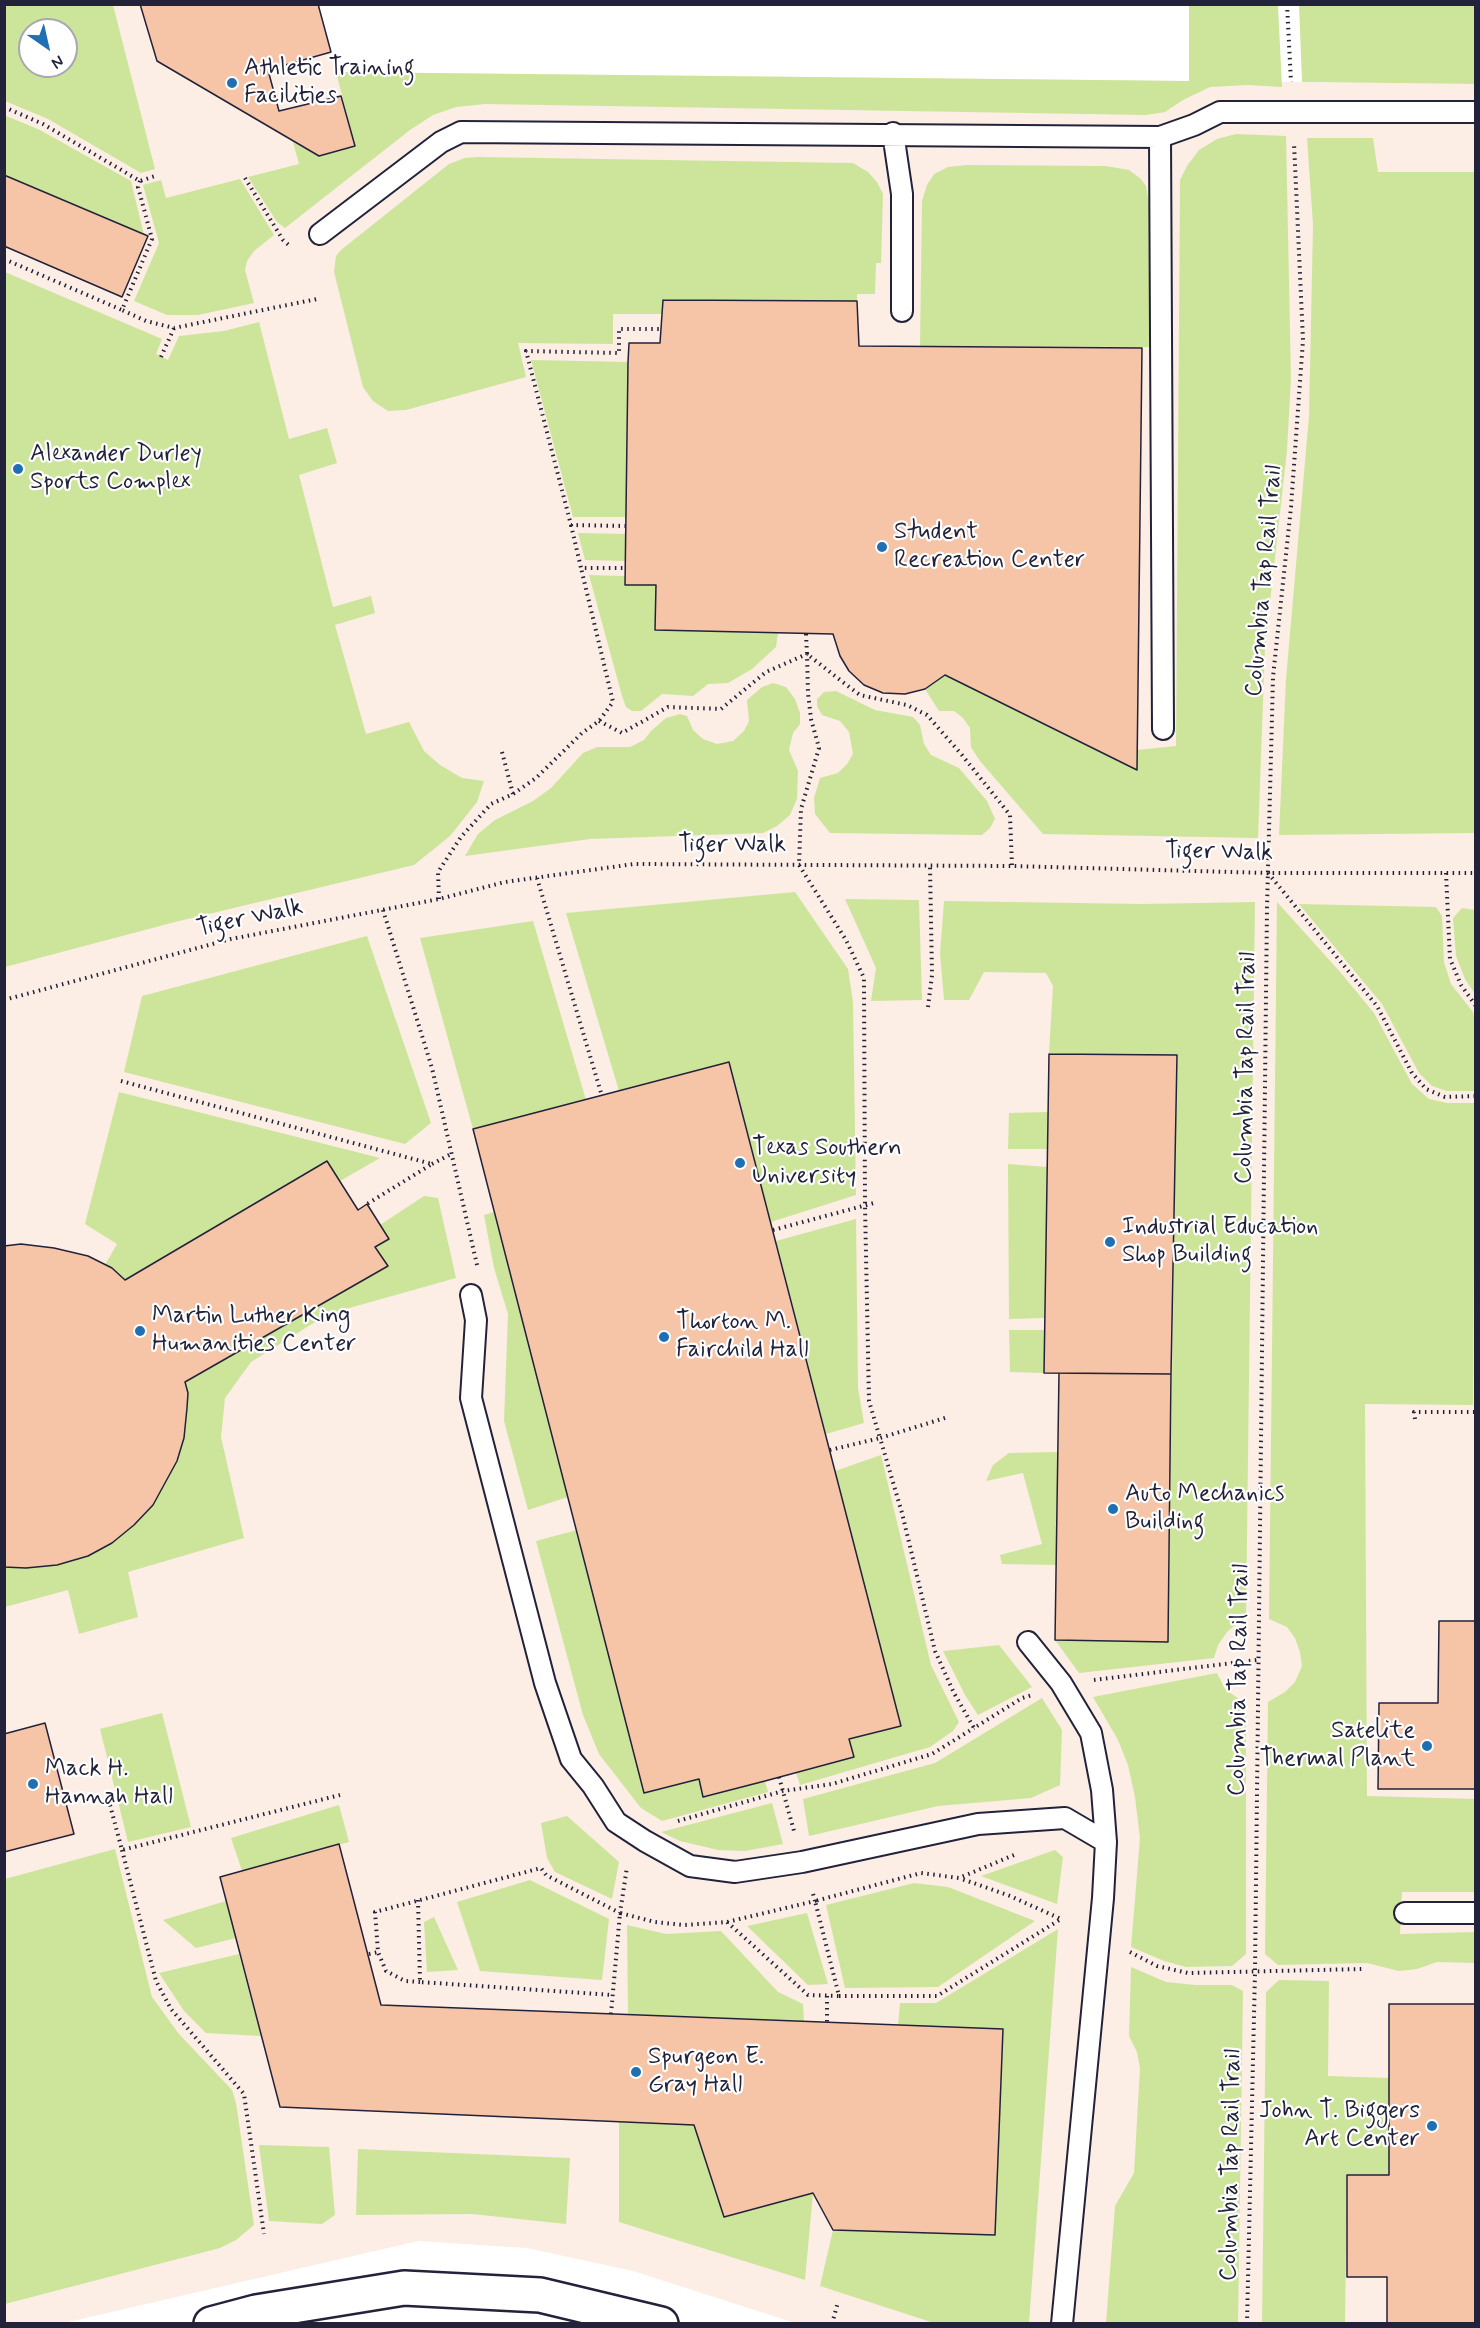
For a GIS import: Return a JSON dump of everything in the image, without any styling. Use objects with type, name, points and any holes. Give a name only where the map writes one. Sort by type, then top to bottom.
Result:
[{"type":"main road","points":[[211,2324],[256,2312],[404,2288],[540,2295],[661,2324]]},
{"type":"lane","points":[[320,234],[441,142],[461,132],[1160,136],[1194,125],[1220,112],[1476,112]]},
{"type":"lane","points":[[893,133],[902,194],[902,311]]},
{"type":"lane","points":[[1160,136],[1162,729]]},
{"type":"lane","points":[[471,1295],[476,1320],[471,1398],[545,1683],[572,1759],[616,1822],[690,1866],[735,1872],[802,1862],[978,1824],[1065,1818],[1106,1842]]},
{"type":"lane","points":[[1028,1642],[1061,1683],[1091,1733],[1102,1790],[1106,1842],[1062,2324]]},
{"type":"lane","points":[[1405,1913],[1476,1913]]},
{"type":"path","points":[[1287,4],[1291,83]]},
{"type":"path","points":[[4,107],[43,124],[140,181],[158,175]]},
{"type":"path","name":"Columbia Tap Rail Trail","points":[[1247,2324],[1255,1972],[1268,873],[1273,676],[1291,507],[1303,340],[1294,138]]},
{"type":"path","points":[[245,178],[283,240],[299,253]]},
{"type":"path","points":[[122,310],[152,239],[138,187],[140,181]]},
{"type":"path","points":[[4,259],[146,321],[174,328],[317,299]]},
{"type":"path","points":[[161,357],[174,328]]},
{"type":"path","points":[[439,899],[438,872],[461,837],[491,804],[513,794],[536,778],[582,733],[599,721],[613,702],[571,525],[526,351],[619,353],[619,329],[661,329]]},
{"type":"path","points":[[571,525],[626,526]]},
{"type":"path","points":[[581,568],[625,568]]},
{"type":"path","points":[[806,634],[808,693],[811,719],[819,748],[801,808],[799,865],[846,940],[864,978],[868,1401],[880,1438]]},
{"type":"path","points":[[599,721],[622,733],[668,707],[721,709],[766,672],[807,654]]},
{"type":"path","points":[[807,654],[860,695],[907,705],[927,716],[962,755],[1010,816],[1012,866]]},
{"type":"path","points":[[502,752],[513,794]]},
{"type":"path","name":"Tiger Walk","points":[[4,1000],[231,939],[439,899],[505,882],[634,864],[1012,866],[1268,873],[1476,873]]},
{"type":"path","points":[[928,1007],[932,975],[930,865]]},
{"type":"path","points":[[1268,873],[1377,1006],[1412,1073],[1426,1089],[1445,1096],[1476,1096]]},
{"type":"path","points":[[1446,873],[1450,959],[1461,985],[1476,1006]]},
{"type":"path","points":[[537,878],[602,1095]]},
{"type":"path","points":[[383,910],[432,1068],[452,1154],[478,1272],[471,1295]]},
{"type":"path","points":[[121,1081],[432,1164]]},
{"type":"path","points":[[366,1204],[452,1154]]},
{"type":"path","points":[[773,1230],[874,1203]]},
{"type":"path","points":[[1415,1419],[1414,1412],[1476,1412]]},
{"type":"path","points":[[830,1450],[880,1438],[945,1418]]},
{"type":"path","points":[[613,1995],[405,1981],[386,1971],[378,1952],[375,1911],[541,1868],[546,1875],[620,1913],[627,1866],[645,1841],[663,1826],[783,1791],[832,1784],[932,1754],[974,1728]]},
{"type":"path","points":[[122,1850],[340,1795]]},
{"type":"path","points":[[110,1805],[156,1981],[171,2009],[244,2094],[264,2234]]},
{"type":"path","points":[[959,1878],[1020,1853]]},
{"type":"path","points":[[727,1922],[808,1995],[827,1996],[839,1996],[937,1996],[1061,1919],[1010,1896],[959,1878],[921,1873],[815,1901],[839,1996]]},
{"type":"path","points":[[418,1900],[420,1982]]},
{"type":"path","points":[[1098,1943],[1129,1951],[1157,1966],[1188,1973],[1362,1969]]},
{"type":"path","points":[[369,1954],[378,1952]]},
{"type":"path","points":[[827,1996],[827,2022]]},
{"type":"path","points":[[832,2324],[838,2302]]},
{"type":"shaded area","name":"Texas Southern University","points":[[5,5],[318,5],[336,72],[1475,84],[1475,2323],[795,2323],[633,2271],[527,2248],[418,2241],[64,2323],[5,2324]]},
{"type":"green space","points":[[4,5],[113,5],[155,169],[141,173],[48,119],[5,101]]},
{"type":"green space","points":[[1189,5],[1278,5],[1282,87],[1248,85],[1210,87],[1165,112],[1146,115],[485,104],[456,107],[433,115],[410,130],[285,228],[277,222],[248,177],[299,164],[293,142],[319,156],[355,146],[336,72],[1189,81]]},
{"type":"green space","points":[[1299,5],[1475,5],[1475,84],[1302,82]]},
{"type":"green space","points":[[4,115],[40,130],[131,181],[144,235],[5,175]]},
{"type":"green space","points":[[1236,134],[1286,136],[1291,379],[1287,450],[1265,647],[1258,838],[1043,834],[980,761],[971,747],[970,728],[963,718],[954,711],[939,711],[925,689],[945,675],[1137,750],[1176,746],[1180,180],[1199,150],[1217,139]]},
{"type":"green space","points":[[1307,138],[1373,138],[1378,172],[1475,172],[1475,833],[1279,835],[1286,679],[1309,416],[1313,225]]},
{"type":"green space","points":[[465,158],[853,163],[868,172],[877,182],[883,194],[881,263],[876,263],[875,294],[857,294],[857,301],[663,300],[662,314],[613,314],[613,344],[518,343],[526,377],[406,410],[388,411],[373,401],[363,387],[334,272],[336,256],[449,164]]},
{"type":"green space","points":[[967,165],[1106,166],[1129,170],[1141,179],[1146,186],[1149,204],[1150,347],[920,346],[922,201],[927,185],[934,174],[948,167]]},
{"type":"green space","points":[[240,179],[274,235],[254,251],[247,261],[245,270],[254,303],[198,315],[167,315],[134,301],[159,243],[143,185],[161,180],[166,198]]},
{"type":"green space","points":[[5,272],[162,339],[156,354],[168,360],[179,336],[224,331],[259,322],[289,439],[327,428],[337,463],[299,475],[333,607],[371,596],[375,613],[335,625],[366,734],[409,722],[424,751],[440,765],[462,778],[484,781],[477,802],[450,836],[414,865],[175,922],[5,967]]},
{"type":"green space","points":[[531,360],[628,362],[626,517],[573,517]]},
{"type":"green space","points":[[578,533],[626,534],[625,561],[585,560]]},
{"type":"green space","points":[[589,575],[625,576],[625,585],[656,585],[655,630],[778,633],[776,647],[752,669],[728,683],[708,684],[693,696],[662,694],[641,711],[632,711],[626,707],[622,696]]},
{"type":"green space","points":[[773,683],[786,687],[795,699],[800,713],[800,724],[793,733],[789,750],[798,771],[797,799],[790,815],[777,826],[763,833],[590,839],[465,856],[478,834],[495,820],[533,801],[551,788],[583,753],[597,747],[630,747],[644,740],[666,718],[680,714],[687,716],[693,730],[703,739],[717,744],[733,741],[744,731],[749,721],[747,700],[762,687]]},
{"type":"green space","points":[[836,691],[875,710],[913,717],[920,725],[924,744],[931,755],[959,768],[987,801],[995,819],[990,828],[982,835],[830,833],[815,814],[814,798],[820,778],[838,773],[853,754],[849,732],[840,721],[822,715],[817,706],[817,699],[824,692]]},
{"type":"green space","points":[[795,892],[848,969],[853,1002],[856,1195],[771,1222],[729,1062],[619,1091],[566,913]]},
{"type":"green space","points":[[845,899],[919,900],[922,1000],[871,1001],[876,968]]},
{"type":"green space","points":[[944,901],[1143,904],[1255,902],[1246,1616],[1227,1632],[1218,1645],[1214,1658],[1079,1673],[1055,1640],[1168,1641],[1177,1056],[1049,1054],[1053,986],[1046,973],[984,972],[969,1000],[944,1000],[940,954]]},
{"type":"green space","points":[[1277,902],[1374,1013],[1412,1084],[1429,1099],[1447,1103],[1475,1103],[1473,1405],[1365,1404],[1367,1796],[1475,1799],[1475,1892],[1402,1892],[1400,1934],[1475,1932],[1476,1963],[1437,1962],[1417,1969],[1399,1971],[1367,1963],[1278,1965],[1265,1954],[1268,1702],[1285,1692],[1295,1682],[1302,1666],[1295,1638],[1287,1627],[1269,1619]]},
{"type":"green space","points":[[1299,904],[1436,907],[1442,916],[1444,962],[1451,984],[1473,1012],[1475,1091],[1447,1091],[1432,1086],[1419,1073],[1382,1004]]},
{"type":"green space","points":[[1462,908],[1475,910],[1475,994],[1465,979],[1456,956],[1453,918]]},
{"type":"green space","points":[[533,921],[586,1100],[473,1129],[420,938]]},
{"type":"green space","points":[[367,936],[431,1123],[405,1144],[124,1072],[142,996]]},
{"type":"green space","points":[[119,1092],[380,1158],[340,1181],[326,1161],[125,1280],[105,1265],[117,1244],[85,1224]]},
{"type":"green space","points":[[1048,1112],[1047,1149],[1008,1149],[1009,1113]]},
{"type":"green space","points":[[1008,1164],[1047,1167],[1045,1318],[1009,1319]]},
{"type":"green space","points":[[424,1196],[438,1198],[456,1278],[328,1314],[251,1362],[225,1398],[221,1437],[244,1538],[128,1572],[138,1617],[79,1634],[68,1590],[5,1607],[4,1567],[57,1565],[88,1556],[112,1543],[153,1505],[177,1461],[184,1438],[188,1393],[185,1382],[387,1266],[375,1247],[389,1239],[380,1225]]},
{"type":"green space","points":[[494,1212],[568,1497],[528,1510],[504,1421],[508,1314],[494,1268],[484,1215]]},
{"type":"green space","points":[[856,1219],[858,1388],[864,1423],[826,1434],[776,1241]]},
{"type":"green space","points":[[1009,1330],[1044,1330],[1044,1373],[1010,1372]]},
{"type":"green space","points":[[1058,1452],[1056,1565],[1002,1564],[1000,1555],[1042,1544],[1023,1473],[986,1481],[993,1465],[1009,1453]]},
{"type":"green space","points":[[881,1455],[931,1665],[959,1722],[953,1731],[930,1747],[800,1785],[796,1773],[854,1757],[849,1739],[901,1726],[835,1471]]},
{"type":"green space","points":[[577,1530],[699,1779],[703,1797],[765,1781],[768,1792],[662,1821],[641,1808],[599,1754],[583,1715],[536,1541]]},
{"type":"green space","points":[[999,1645],[1032,1687],[978,1715],[965,1695],[943,1651]]},
{"type":"green space","points":[[1217,1673],[1225,1689],[1246,1704],[1246,1954],[1232,1966],[1186,1967],[1164,1961],[1131,1947],[1140,1838],[1135,1797],[1128,1765],[1118,1740],[1093,1697]]},
{"type":"green space","points":[[1042,1698],[1062,1730],[1060,1785],[1031,1798],[938,1806],[809,1836],[803,1799],[935,1763]]},
{"type":"green space","points":[[162,1713],[191,1827],[128,1842],[100,1729]]},
{"type":"green space","points":[[772,1803],[783,1844],[745,1851],[718,1850],[680,1841],[661,1832]]},
{"type":"green space","points":[[339,1805],[349,1842],[242,1871],[231,1838]]},
{"type":"green space","points":[[567,1816],[619,1862],[612,1899],[555,1872],[547,1858],[541,1823]]},
{"type":"green space","points":[[115,1849],[152,1997],[179,2034],[232,2090],[236,2103],[254,2225],[236,2240],[220,2248],[5,2304],[5,1879]]},
{"type":"green space","points":[[1055,1850],[1063,1857],[1057,1904],[981,1876]]},
{"type":"green space","points":[[530,1880],[609,1919],[602,1980],[480,1971],[457,1902]]},
{"type":"green space","points":[[914,1883],[948,1887],[1035,1921],[938,1987],[845,1988],[826,1905]]},
{"type":"green space","points":[[226,1901],[236,1938],[196,1948],[163,1920]]},
{"type":"green space","points":[[807,1913],[828,1984],[808,1985],[747,1926]]},
{"type":"green space","points":[[434,1917],[458,1970],[427,1972],[424,1922]]},
{"type":"green space","points":[[627,1925],[666,1934],[721,1931],[778,1992],[803,2004],[804,2021],[628,2014]]},
{"type":"green space","points":[[1058,1929],[1029,2323],[931,2322],[820,2286],[833,2230],[995,2235],[1003,2030],[898,2025],[900,2003],[936,2003]]},
{"type":"green space","points":[[239,1954],[261,2036],[206,2033],[184,2011],[159,1973]]},
{"type":"green space","points":[[1131,1967],[1166,1982],[1232,1985],[1243,1991],[1238,2323],[1106,2323],[1115,2206],[1134,2173],[1140,2068],[1137,2052],[1129,2036]]},
{"type":"green space","points":[[1279,1980],[1329,1981],[1328,2076],[1389,2078],[1389,2175],[1347,2175],[1345,2323],[1262,2324],[1266,1992]]},
{"type":"green space","points":[[619,2122],[694,2125],[813,2193],[805,2280],[619,2222]]},
{"type":"green space","points":[[259,2145],[329,2147],[335,2215],[322,2224],[269,2221]]},
{"type":"green space","points":[[358,2149],[570,2158],[566,2224],[472,2214],[356,2215]]},
{"type":"building","name":"Athletic Training Facilities","points":[[140,4],[318,4],[331,52],[268,70],[279,111],[341,96],[355,146],[319,156],[157,61]]},
{"type":"building","points":[[4,175],[148,236],[122,297],[4,246]]},
{"type":"building","name":"Student Recreation Center","points":[[663,300],[857,301],[859,346],[1142,348],[1137,770],[945,675],[925,689],[905,694],[883,693],[864,685],[849,671],[840,656],[833,634],[655,630],[656,585],[625,585],[628,362],[629,343],[660,343]]},
{"type":"building","name":"Industrial Education Shop Building","points":[[1049,1054],[1177,1055],[1171,1374],[1044,1373]]},
{"type":"building","name":"Thorton M. Fairchild Hall","points":[[729,1062],[901,1726],[849,1739],[854,1757],[765,1781],[703,1797],[699,1779],[644,1793],[473,1129]]},
{"type":"building","name":"Martin Luther King Humanities Center","points":[[327,1161],[358,1210],[367,1204],[389,1239],[375,1247],[388,1266],[185,1382],[188,1393],[184,1438],[177,1461],[153,1505],[112,1543],[88,1556],[57,1565],[26,1568],[4,1567],[4,1246],[21,1244],[54,1248],[88,1256],[112,1268],[125,1280]]},
{"type":"building","name":"Auto Mechanics Building","points":[[1059,1373],[1171,1374],[1168,1642],[1055,1640]]},
{"type":"building","name":"Satelite Thermal Plant","points":[[1439,1621],[1476,1621],[1476,1789],[1378,1789],[1379,1703],[1438,1703]]},
{"type":"building","name":"Mack H. Hannah Hall","points":[[45,1723],[74,1834],[4,1852],[4,1734]]},
{"type":"building","name":"Spurgeon E. Gray Hall","points":[[339,1844],[381,2005],[1003,2029],[995,2235],[833,2230],[813,2193],[724,2217],[694,2125],[280,2107],[220,1877]]},
{"type":"building","name":"John T. Biggers Art Center","points":[[1389,2004],[1476,2004],[1476,2324],[1387,2324],[1387,2277],[1347,2277],[1347,2175],[1389,2175]]},
{"type":"place","name":"Athletic Training Facilities","points":[[232,83]]},
{"type":"place","name":"Alexander Durley Sports Complex","points":[[18,469]]},
{"type":"place","name":"Student Recreation Center","points":[[882,547]]},
{"type":"place","name":"Texas Southern University","points":[[740,1163]]},
{"type":"place","name":"Industrial Education Shop Building","points":[[1110,1242]]},
{"type":"place","name":"Martin Luther King Humanities Center","points":[[140,1331]]},
{"type":"place","name":"Thorton M. Fairchild Hall","points":[[664,1337]]},
{"type":"place","name":"Auto Mechanics Building","points":[[1113,1509]]},
{"type":"place","name":"Satelite Thermal Plant","points":[[1427,1746]]},
{"type":"place","name":"Mack H. Hannah Hall","points":[[33,1784]]},
{"type":"place","name":"Spurgeon E. Gray Hall","points":[[636,2072]]},
{"type":"place","name":"John T. Biggers Art Center","points":[[1432,2126]]}]
